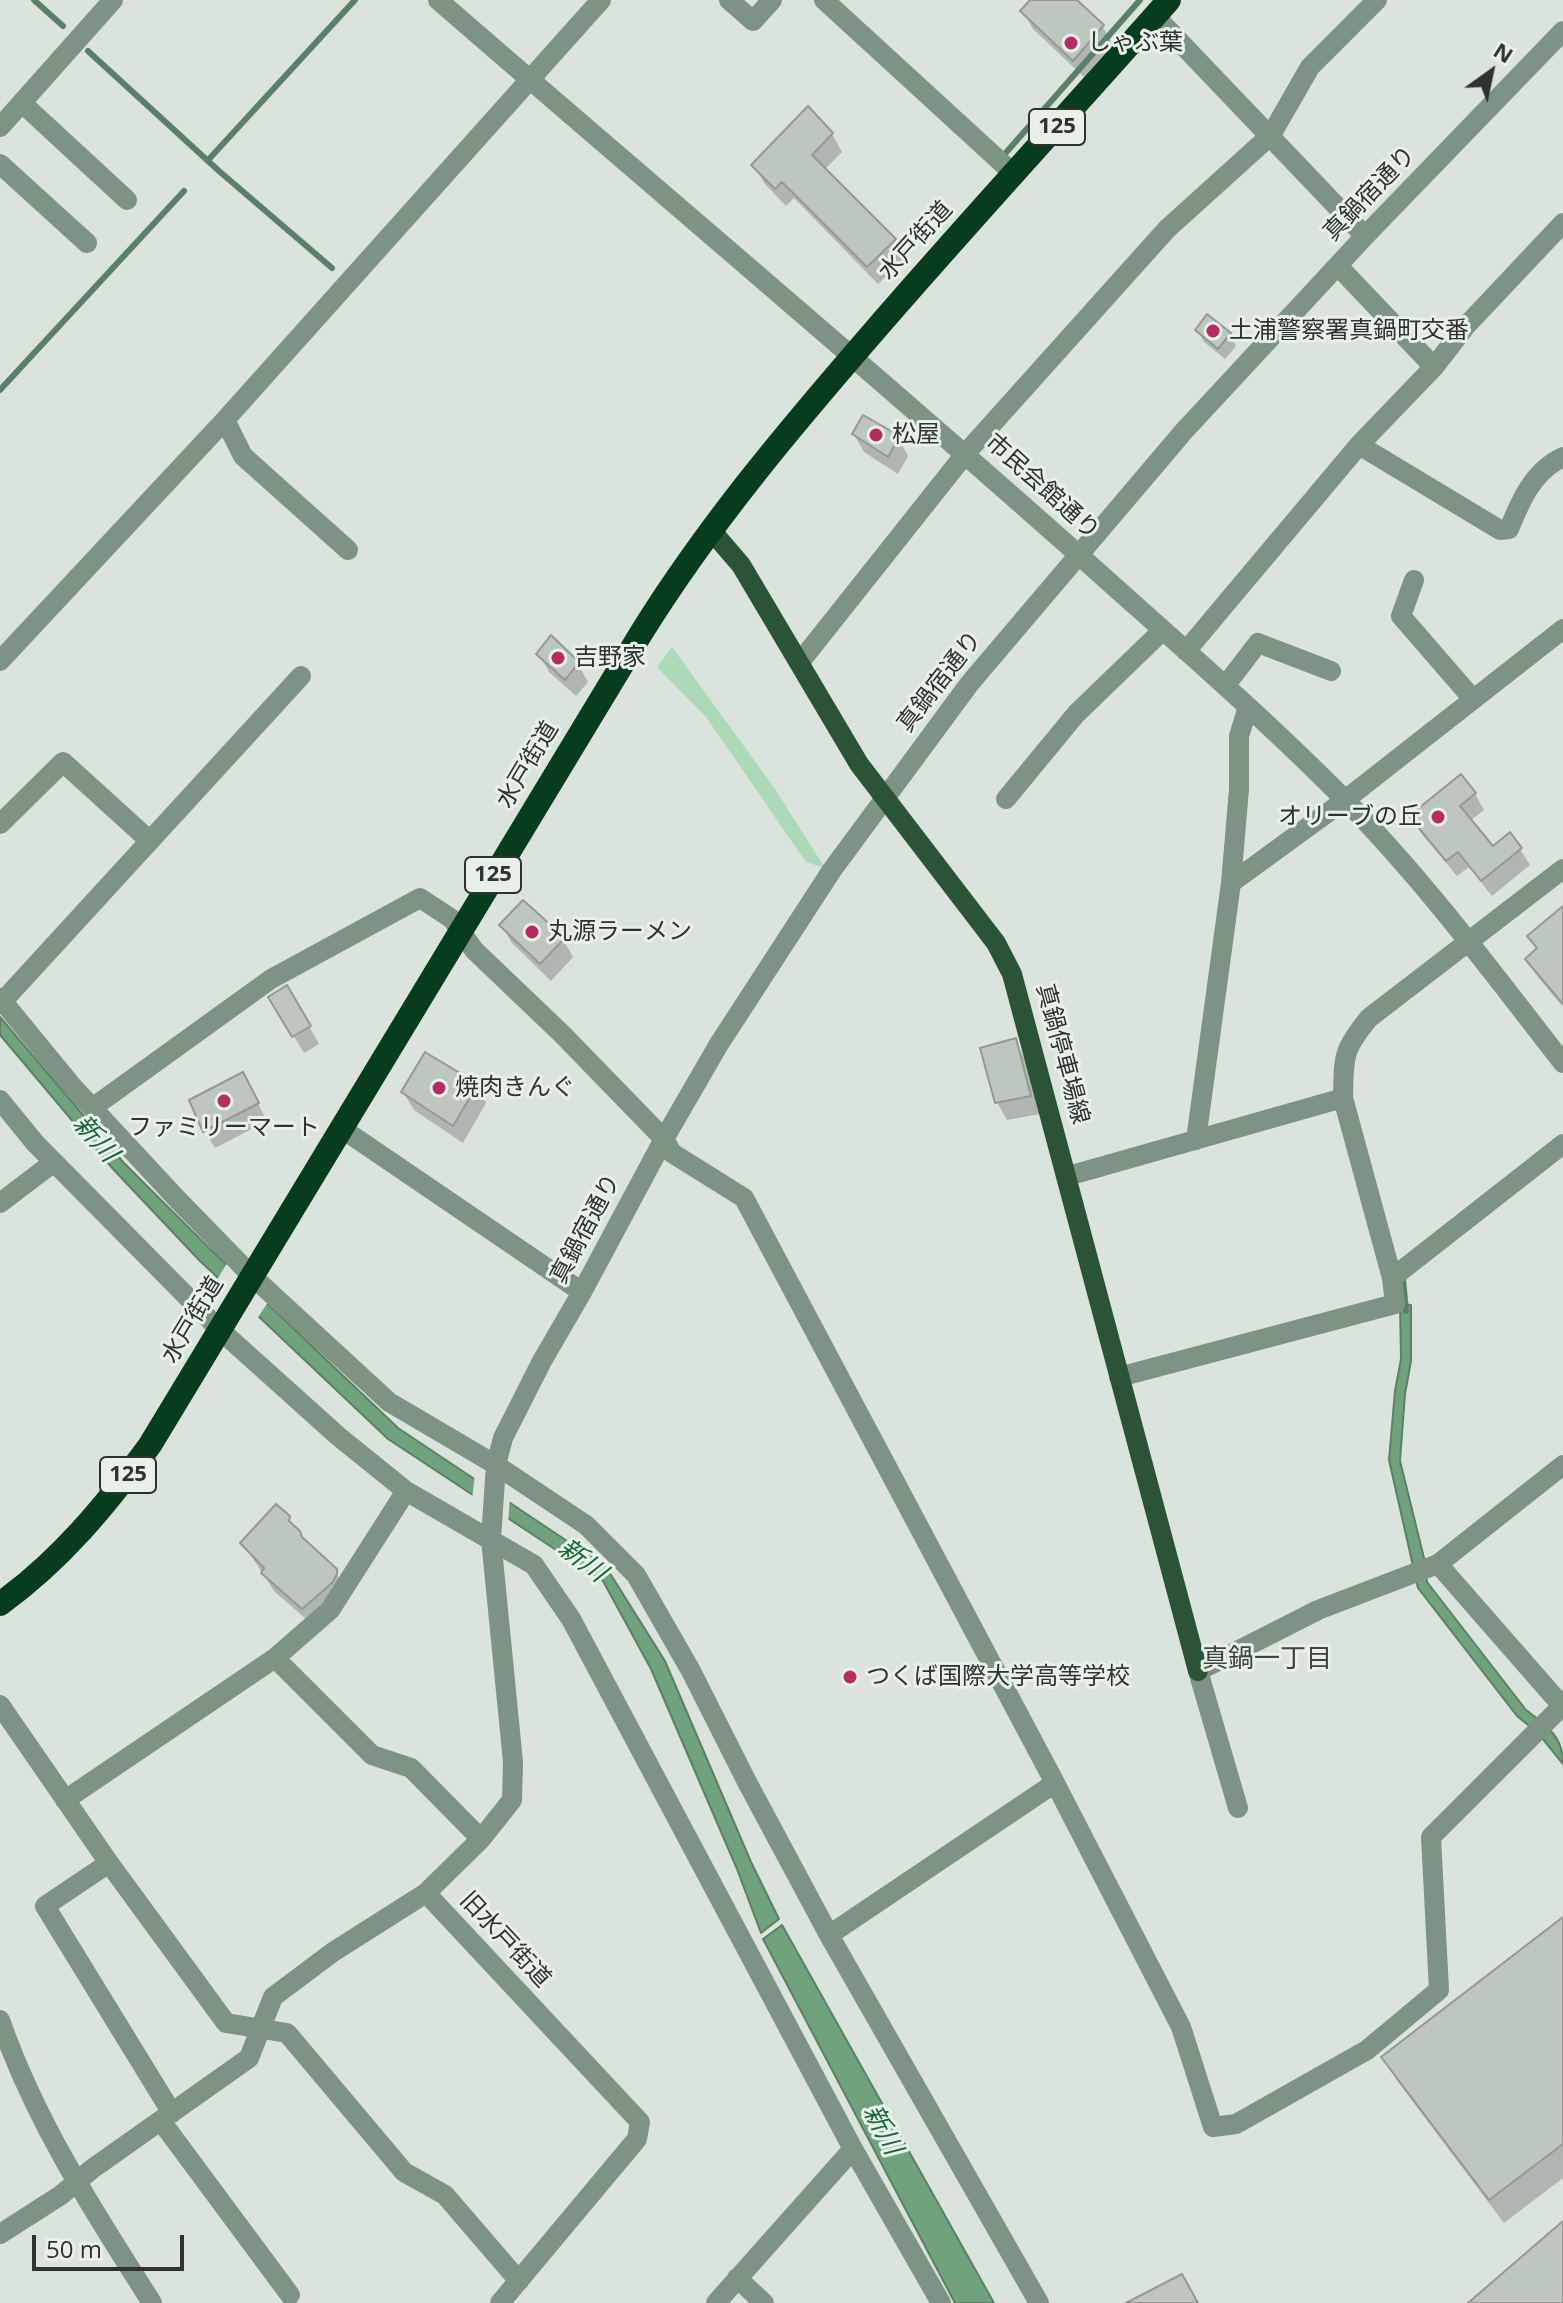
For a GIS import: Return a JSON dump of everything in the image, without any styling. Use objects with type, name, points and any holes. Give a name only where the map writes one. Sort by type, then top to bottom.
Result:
[{"type":"highway","name":"水戸街道","points":[[0,1604],[59,1555],[114,1494],[150,1445],[459,931],[655,611],[710,529],[853,355],[1162,8]]},
{"type":"main road","name":"真鍋停車場線","points":[[710,529],[741,565],[859,764],[996,943],[1012,974],[1198,1671]]},
{"type":"street","points":[[0,127],[113,0]]},
{"type":"street","name":"市民会館通り","points":[[438,0],[966,453],[1248,707],[1345,800],[1469,942],[1563,1063]]},
{"type":"street","points":[[0,661],[225,420],[601,0]]},
{"type":"street","points":[[729,0],[753,21],[772,0]]},
{"type":"street","points":[[824,0],[847,8],[1014,174]]},
{"type":"street","points":[[800,662],[966,453],[1167,229],[1271,135],[1310,67],[1377,0]]},
{"type":"street","points":[[1162,8],[1271,135],[1365,236]]},
{"type":"street","name":"真鍋宿通り","points":[[495,1475],[503,1438],[519,1405],[664,1139],[787,936],[884,797],[970,683],[1184,431],[1365,236],[1563,31]]},
{"type":"street","points":[[22,103],[127,200]]},
{"type":"street","points":[[0,164],[87,243]]},
{"type":"street","points":[[1186,651],[1359,445],[1434,367],[1465,327],[1563,223]]},
{"type":"street","points":[[1338,266],[1434,367]]},
{"type":"street","points":[[225,420],[243,456],[348,550]]},
{"type":"street","points":[[1359,445],[1500,530],[1509,529],[1525,491],[1553,462],[1563,457]]},
{"type":"street","points":[[1414,580],[1401,616],[1472,698]]},
{"type":"street","points":[[1231,883],[1345,800],[1563,629]]},
{"type":"street","points":[[1006,799],[1076,714],[1163,630]]},
{"type":"street","points":[[1225,686],[1258,643],[1331,671]]},
{"type":"street","points":[[301,676],[1,999],[92,1108],[251,1279],[389,1402],[495,1475],[586,1525],[636,1575],[691,1671],[829,1935],[1039,2303]]},
{"type":"street","points":[[1196,1140],[1231,883],[1239,789],[1239,736],[1248,707]]},
{"type":"street","points":[[0,824],[63,762],[150,841]]},
{"type":"street","points":[[1119,1377],[1395,1304],[1392,1278],[1343,1098],[1344,1057],[1369,1018],[1563,869]]},
{"type":"street","points":[[92,1108],[271,979],[420,898],[452,919],[474,950],[562,1034],[664,1139],[672,1153],[744,1198],[1181,2027],[1213,2127],[1236,2124],[1367,2050],[1439,1990],[1431,1837],[1563,1705],[1438,1564]]},
{"type":"street","points":[[1068,1176],[1343,1098]]},
{"type":"street","points":[[0,1100],[54,1162],[338,1436],[406,1491],[491,1532],[534,1565],[571,1619],[853,2149],[941,2303]]},
{"type":"street","points":[[341,1128],[582,1292]]},
{"type":"street","points":[[1392,1278],[1563,1144]]},
{"type":"street","points":[[0,1203],[54,1162]]},
{"type":"street","points":[[1238,1808],[1198,1671],[1318,1610],[1438,1564],[1563,1465]]},
{"type":"street","name":"旧水戸街道","points":[[495,1475],[491,1532],[514,1791],[508,1808],[426,1893],[640,2122],[637,2139],[500,2303]]},
{"type":"street","points":[[65,1800],[275,1658],[330,1610],[406,1491]]},
{"type":"street","points":[[275,1658],[372,1755],[411,1768],[481,1839]]},
{"type":"street","points":[[0,1705],[109,1863],[226,2023],[287,2033],[404,2172],[445,2195],[519,2281]]},
{"type":"street","points":[[829,1935],[1055,1783]]},
{"type":"street","points":[[109,1863],[45,1906],[167,2117],[290,2295]]},
{"type":"street","points":[[0,2234],[249,2058],[273,1997],[333,1952],[426,1893]]},
{"type":"street","points":[[0,2020],[41,2119],[76,2183],[152,2303]]},
{"type":"street","points":[[716,2303],[853,2149]]},
{"type":"street","points":[[737,2278],[764,2303]]},
{"type":"shaded area","points":[[672,647],[775,789],[825,868],[806,862],[706,717],[657,667]]},
{"type":"water","name":"新川","points":[[0,1017],[123,1162],[398,1428],[606,1567],[665,1661],[751,1862],[779,1919],[761,1933],[737,1869],[651,1669],[603,1581],[388,1439],[199,1260],[113,1169],[0,1035]]},
{"type":"water","points":[[1400,1304],[1411,1305],[1411,1361],[1400,1461],[1427,1582],[1526,1710],[1552,1732],[1560,1746],[1563,1764],[1538,1733],[1517,1716],[1418,1588],[1389,1460],[1401,1359]]},
{"type":"water","points":[[782,1925],[994,2303],[955,2303],[763,1939]]},
{"type":"pier","points":[[228,1262],[270,1299],[257,1319],[216,1281]]},
{"type":"pier","points":[[475,1474],[510,1497],[508,1524],[472,1499]]},
{"type":"building","name":"しゃぶ葉","points":[[1030,0],[1077,0],[1104,25],[1073,61],[1020,11]]},
{"type":"building","points":[[808,106],[833,133],[812,155],[896,239],[867,267],[782,182],[775,189],[751,165]]},
{"type":"building","name":"土浦警察署真鍋町交番","points":[[1207,314],[1231,333],[1218,349],[1195,330]]},
{"type":"building","name":"松屋","points":[[863,415],[900,436],[888,457],[852,434]]},
{"type":"building","name":"吉野家","points":[[551,635],[579,662],[565,680],[536,654]]},
{"type":"building","points":[[1461,774],[1476,793],[1460,806],[1493,846],[1510,832],[1522,848],[1481,881],[1458,852],[1446,861],[1409,816]]},
{"type":"building","name":"丸源ラーメン","points":[[523,900],[565,938],[540,964],[499,925]]},
{"type":"building","points":[[1563,906],[1563,1004],[1525,959],[1537,948],[1527,936]]},
{"type":"building","points":[[287,985],[311,1026],[292,1037],[268,997]]},
{"type":"building","points":[[1016,1038],[1031,1096],[995,1103],[980,1048]]},
{"type":"building","name":"焼肉きんぐ","points":[[425,1052],[478,1084],[453,1126],[401,1092]]},
{"type":"building","name":"ファミリーマート","points":[[243,1072],[259,1103],[203,1132],[189,1100]]},
{"type":"building","points":[[276,1504],[290,1516],[289,1521],[302,1537],[337,1569],[332,1583],[302,1609],[261,1573],[264,1568],[240,1543]]},
{"type":"building","points":[[1563,1917],[1563,2144],[1489,2200],[1381,2057]]},
{"type":"building","points":[[1563,2221],[1563,2303],[1468,2303]]},
{"type":"building","points":[[1182,2274],[1198,2303],[1126,2303]]},
{"type":"waterway","points":[[34,0],[63,26]]},
{"type":"waterway","points":[[210,158],[355,0]]},
{"type":"waterway","points":[[1003,156],[1140,0]]},
{"type":"waterway","points":[[88,51],[219,171],[332,268]]},
{"type":"waterway","points":[[0,390],[184,191]]},
{"type":"waterway","points":[[1403,1279],[1406,1311]]},
{"type":"place","name":"しゃぶ葉","points":[[1071,43]]},
{"type":"place","name":"土浦警察署真鍋町交番","points":[[1213,331]]},
{"type":"place","name":"松屋","points":[[876,435]]},
{"type":"place","name":"吉野家","points":[[558,658]]},
{"type":"place","name":"オリーブの丘","points":[[1438,817]]},
{"type":"place","name":"丸源ラーメン","points":[[532,932]]},
{"type":"place","name":"焼肉きんぐ","points":[[439,1088]]},
{"type":"place","name":"ファミリーマート","points":[[224,1101]]},
{"type":"place","name":"つくば国際大学高等学校","points":[[850,1677]]},
{"type":"district","name":"真鍋一丁目","points":[[1267,1660]]}]
